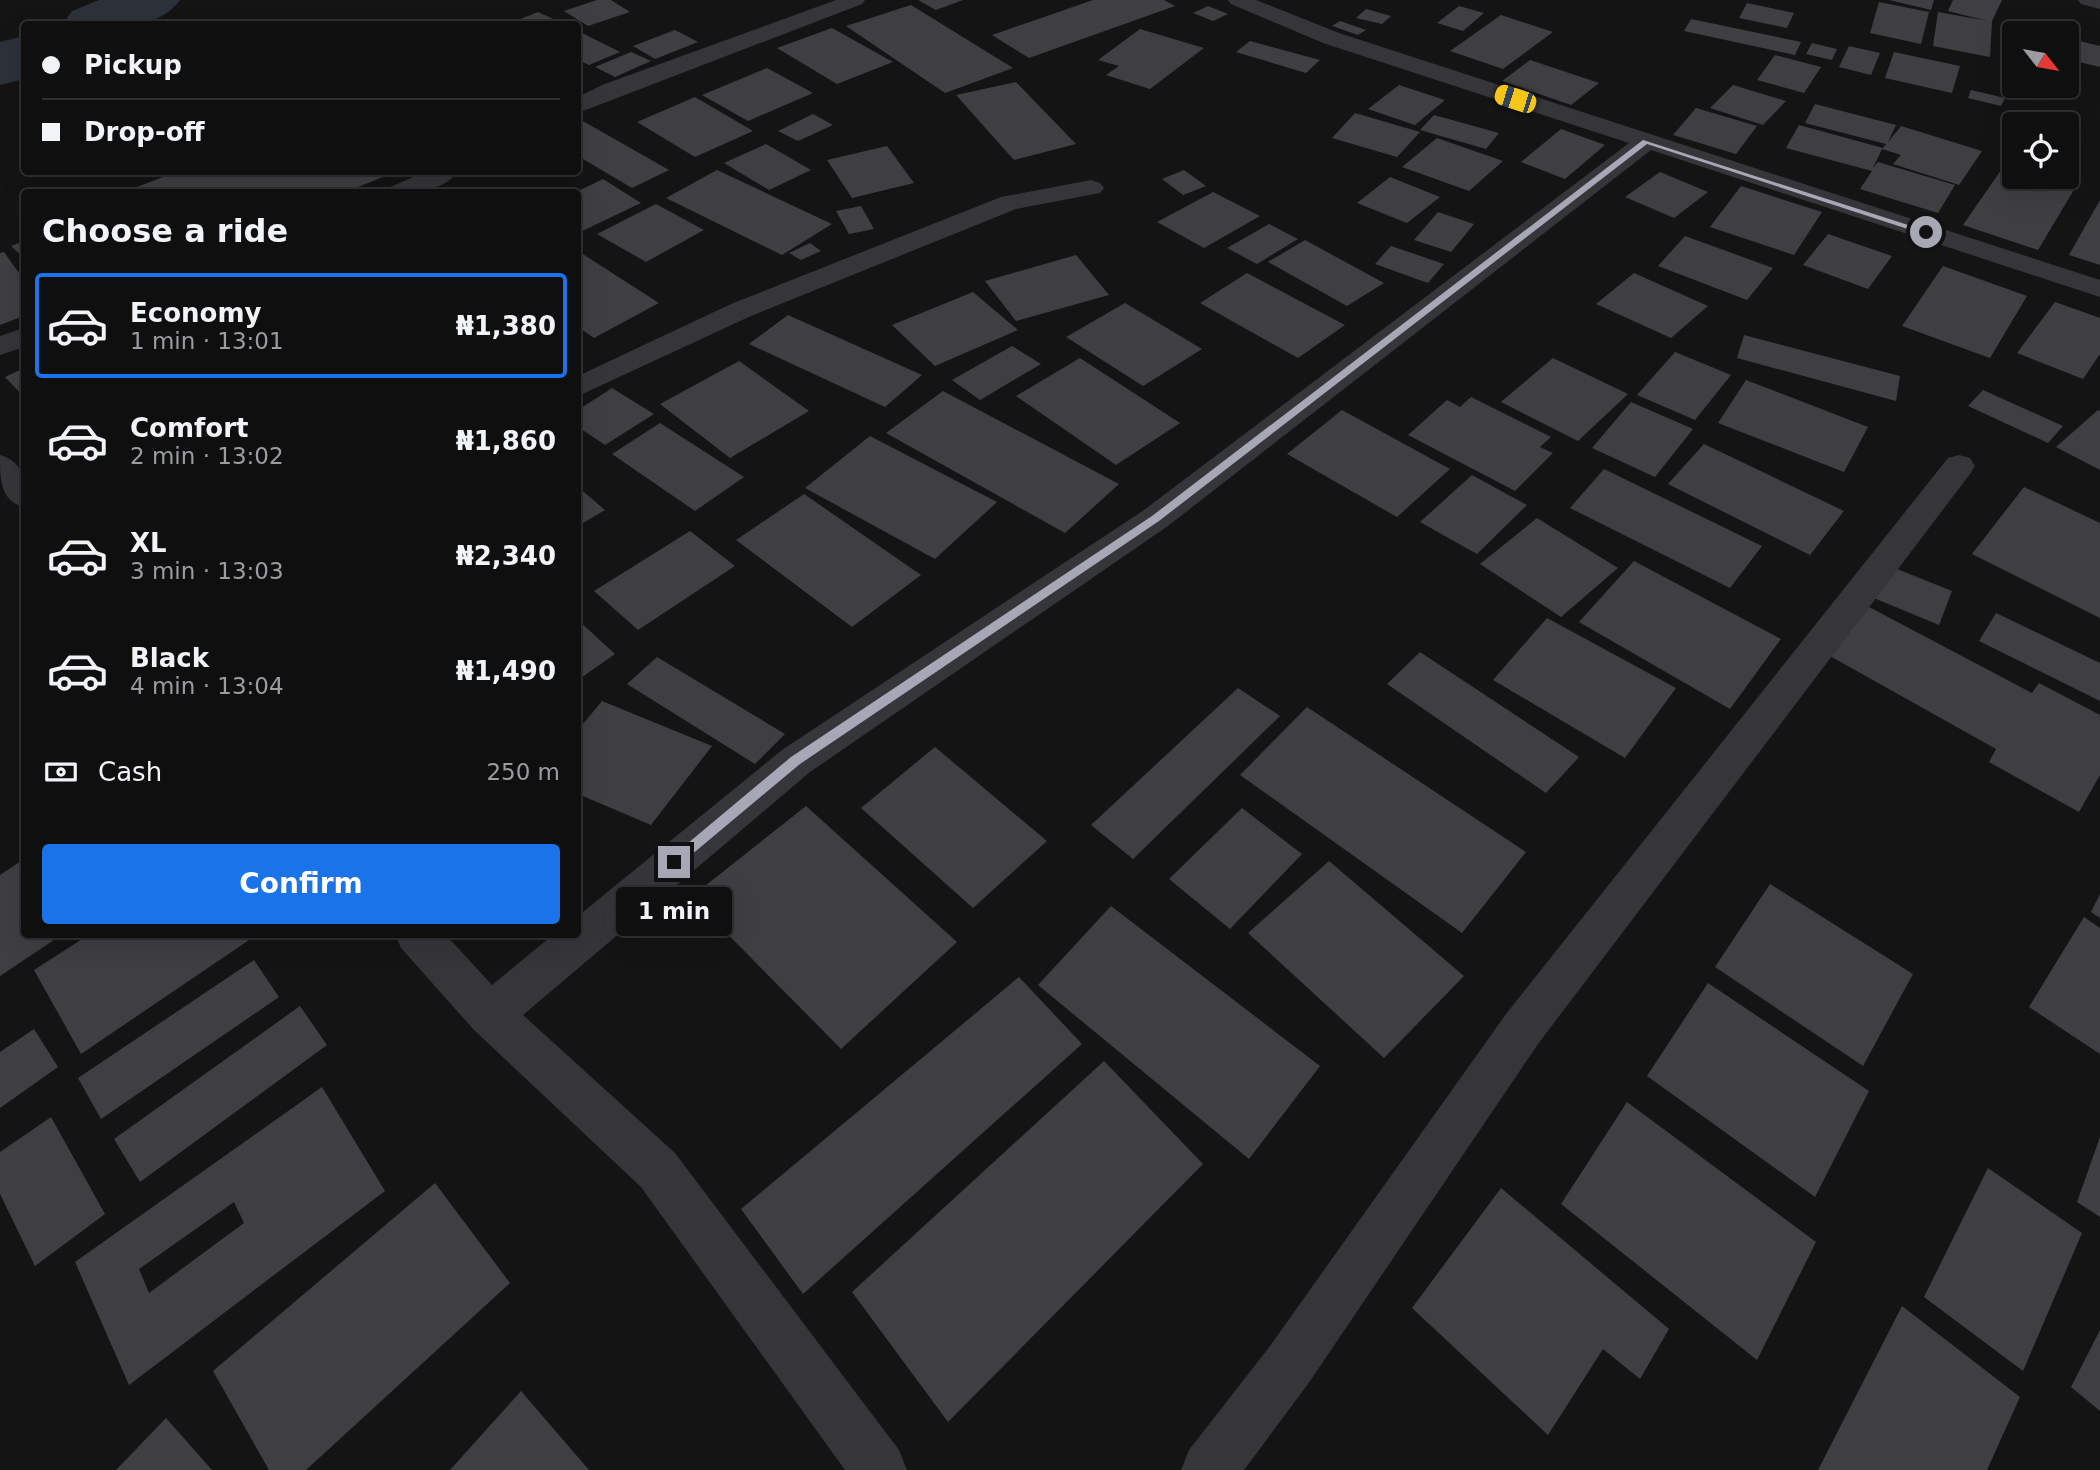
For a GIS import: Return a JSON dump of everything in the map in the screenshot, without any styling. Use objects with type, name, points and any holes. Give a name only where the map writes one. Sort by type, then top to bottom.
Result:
[{"type":"street","points":[[581,104],[610,90],[855,0]]},
{"type":"street","points":[[1238,0],[1331,38],[2100,289]]},
{"type":"street","points":[[2088,0],[2100,3]]},
{"type":"street","points":[[491,1015],[796,761],[1156,519],[1646,142]]},
{"type":"street","points":[[406,189],[438,175]]},
{"type":"street","points":[[581,386],[741,310],[1010,202],[1091,188]]},
{"type":"street","points":[[0,346],[21,338]]},
{"type":"street","points":[[0,466],[21,492]]},
{"type":"street","points":[[1209,1470],[1289,1365],[1522,1029],[1959,466]]},
{"type":"street","points":[[420,938],[491,1015],[658,1170],[879,1470]]},
{"type":"building","points":[[597,0],[611,0],[630,12],[588,26],[564,11]]},
{"type":"building","points":[[918,0],[963,0],[936,10]]},
{"type":"building","points":[[1093,0],[1164,0],[1175,6],[1029,58],[992,35]]},
{"type":"building","points":[[1889,0],[1934,0],[1931,10]]},
{"type":"building","points":[[1953,0],[2002,0],[1992,21],[1990,57],[1933,46],[1938,12],[1988,21],[1948,11]]},
{"type":"building","points":[[1879,2],[1929,12],[1921,44],[1870,33]]},
{"type":"building","points":[[1747,3],[1794,13],[1787,28],[1739,18]]},
{"type":"building","points":[[911,5],[1013,68],[945,93],[846,26]]},
{"type":"building","points":[[1208,6],[1228,14],[1213,21],[1193,13]]},
{"type":"building","points":[[1459,6],[1484,13],[1463,31],[1437,23]]},
{"type":"building","points":[[1366,9],[1391,16],[1382,24],[1356,18]]},
{"type":"building","points":[[538,12],[558,21],[516,21]]},
{"type":"building","points":[[1501,15],[1553,32],[1503,69],[1450,51]]},
{"type":"building","points":[[1691,19],[1801,42],[1795,55],[1684,31]]},
{"type":"building","points":[[1340,21],[1366,30],[1358,35],[1332,26]]},
{"type":"building","points":[[832,28],[893,62],[837,84],[777,48]]},
{"type":"building","points":[[1140,29],[1204,48],[1150,89],[1106,75],[1119,66],[1098,60]]},
{"type":"building","points":[[675,30],[698,42],[655,59],[633,46]]},
{"type":"building","points":[[581,32],[620,52],[589,65],[581,61]]},
{"type":"building","points":[[1250,41],[1320,60],[1306,73],[1236,52]]},
{"type":"building","points":[[2079,41],[2100,46],[2100,67],[2079,62]]},
{"type":"building","points":[[1812,43],[1837,49],[1832,60],[1806,54]]},
{"type":"building","points":[[1849,46],[1880,53],[1871,75],[1839,67]]},
{"type":"building","points":[[631,52],[651,61],[615,77],[595,67]]},
{"type":"building","points":[[1894,52],[1960,66],[1952,93],[1885,78]]},
{"type":"building","points":[[1775,55],[1821,67],[1804,93],[1757,80]]},
{"type":"building","points":[[1530,60],[1599,83],[1571,105],[1502,81]]},
{"type":"building","points":[[767,68],[813,93],[748,121],[702,95]]},
{"type":"building","points":[[1016,82],[1076,144],[1014,160],[956,95]]},
{"type":"building","points":[[1399,85],[1445,100],[1415,125],[1368,109]]},
{"type":"building","points":[[1733,85],[1786,101],[1763,125],[1710,108]]},
{"type":"building","points":[[1971,90],[2005,98],[2001,106],[1968,98]]},
{"type":"building","points":[[695,97],[753,131],[695,157],[637,122]]},
{"type":"building","points":[[1815,104],[1896,125],[1888,142],[1901,126],[1982,151],[1959,185],[1893,164],[1901,155],[1882,149],[1873,168],[1878,162],[1955,185],[1938,213],[1860,189],[1872,171],[1786,148],[1799,125],[1883,148],[1886,144],[1805,123]]},
{"type":"building","points":[[1696,108],[1757,126],[1736,154],[1673,135]]},
{"type":"building","points":[[1355,113],[1420,132],[1397,157],[1332,138]]},
{"type":"building","points":[[813,114],[833,125],[798,141],[778,131]]},
{"type":"building","points":[[1434,115],[1499,133],[1486,149],[1420,130]]},
{"type":"building","points":[[581,120],[669,170],[632,188],[581,158]]},
{"type":"building","points":[[1561,129],[1605,145],[1565,179],[1521,162]]},
{"type":"building","points":[[1437,138],[1503,161],[1469,191],[1402,167]]},
{"type":"building","points":[[766,144],[811,170],[769,190],[724,163]]},
{"type":"building","points":[[887,146],[914,183],[852,198],[827,160]]},
{"type":"building","points":[[2002,169],[2002,189],[2074,189],[2038,250],[1963,225]]},
{"type":"building","points":[[717,170],[832,224],[782,255],[666,198]]},
{"type":"building","points":[[1184,170],[1206,186],[1183,195],[1162,179]]},
{"type":"building","points":[[1660,172],[1708,192],[1674,218],[1625,197]]},
{"type":"building","points":[[168,175],[388,175],[353,189],[132,189]]},
{"type":"building","points":[[1390,177],[1440,197],[1407,223],[1357,203]]},
{"type":"building","points":[[603,179],[641,203],[581,232],[581,190]]},
{"type":"building","points":[[1741,186],[1822,212],[1794,255],[1710,227]]},
{"type":"building","points":[[1213,192],[1260,216],[1204,248],[1157,222]]},
{"type":"building","points":[[2100,200],[2100,265],[2069,255]]},
{"type":"building","points":[[656,204],[704,230],[646,262],[597,234]]},
{"type":"building","points":[[861,206],[874,229],[849,234],[836,211]]},
{"type":"building","points":[[1438,212],[1474,224],[1451,252],[1414,240]]},
{"type":"building","points":[[1269,224],[1298,239],[1257,264],[1227,248]]},
{"type":"building","points":[[1828,234],[1892,256],[1868,289],[1803,265]]},
{"type":"building","points":[[1685,236],[1773,268],[1747,300],[1658,266]]},
{"type":"building","points":[[1305,240],[1384,283],[1347,306],[1268,262]]},
{"type":"building","points":[[21,242],[21,255],[11,246]]},
{"type":"building","points":[[810,243],[821,251],[801,260],[789,253]]},
{"type":"building","points":[[1391,246],[1444,264],[1428,283],[1375,264]]},
{"type":"building","points":[[4,252],[21,276],[21,317],[0,325],[0,253]]},
{"type":"building","points":[[581,253],[659,303],[594,338],[581,329]]},
{"type":"building","points":[[1076,255],[1109,295],[1016,321],[985,281]]},
{"type":"building","points":[[1943,266],[2027,296],[1990,358],[1902,326]]},
{"type":"building","points":[[1247,273],[1345,325],[1298,358],[1200,303]]},
{"type":"building","points":[[1634,273],[1708,306],[1671,338],[1596,304]]},
{"type":"building","points":[[973,292],[1018,330],[935,366],[892,325]]},
{"type":"building","points":[[2055,302],[2100,318],[2100,354],[2083,379],[2017,353]]},
{"type":"building","points":[[1125,303],[1202,349],[1143,386],[1066,337]]},
{"type":"building","points":[[788,315],[922,375],[885,407],[749,344]]},
{"type":"building","points":[[1744,335],[1900,376],[1896,401],[1737,358]]},
{"type":"building","points":[[1012,346],[1041,364],[980,400],[952,380]]},
{"type":"building","points":[[1675,352],[1731,375],[1695,420],[1637,395]]},
{"type":"building","points":[[1080,358],[1180,423],[1116,465],[1016,396]]},
{"type":"building","points":[[1553,358],[1628,394],[1578,441],[1501,402]]},
{"type":"building","points":[[739,361],[809,411],[730,458],[660,404]]},
{"type":"building","points":[[21,369],[21,394],[5,377]]},
{"type":"building","points":[[1746,380],[1868,427],[1844,472],[1718,423]]},
{"type":"building","points":[[612,388],[654,414],[605,445],[581,429],[581,408]]},
{"type":"building","points":[[1983,390],[2063,426],[2048,443],[1968,406]]},
{"type":"building","points":[[943,391],[1119,484],[1065,533],[886,433]]},
{"type":"building","points":[[1471,397],[1551,437],[1540,447],[1553,453],[1515,491],[1408,435],[1447,400],[1460,407]]},
{"type":"building","points":[[1631,402],[1693,429],[1655,477],[1592,448]]},
{"type":"building","points":[[1342,410],[1450,469],[1397,517],[1287,454]]},
{"type":"building","points":[[2100,411],[2100,470],[2056,447]]},
{"type":"building","points":[[660,423],[744,477],[695,511],[612,454]]},
{"type":"building","points":[[870,436],[997,502],[935,559],[805,488]]},
{"type":"building","points":[[1704,444],[1844,511],[1810,555],[1668,484]]},
{"type":"building","points":[[1604,469],[1762,546],[1730,588],[1570,508]]},
{"type":"building","points":[[1472,475],[1527,505],[1477,554],[1420,522]]},
{"type":"building","points":[[2024,487],[2100,523],[2100,618],[1972,554]]},
{"type":"building","points":[[581,490],[605,510],[581,524]]},
{"type":"building","points":[[804,494],[921,575],[852,627],[736,540]]},
{"type":"building","points":[[1537,518],[1618,568],[1561,617],[1480,564]]},
{"type":"building","points":[[690,531],[735,566],[638,630],[594,591]]},
{"type":"building","points":[[1634,561],[1781,639],[1730,709],[1579,622]]},
{"type":"building","points":[[1882,563],[1952,591],[1939,625],[1869,596]]},
{"type":"building","points":[[1869,607],[2032,693],[2039,683],[2100,715],[2100,775],[2079,812],[1989,762],[1996,749],[1830,656]]},
{"type":"building","points":[[1996,613],[2100,663],[2100,701],[1979,641]]},
{"type":"building","points":[[1547,618],[1676,688],[1625,758],[1493,680]]},
{"type":"building","points":[[581,623],[615,654],[581,678]]},
{"type":"building","points":[[1420,652],[1579,757],[1546,793],[1387,684]]},
{"type":"building","points":[[657,657],[785,734],[755,764],[627,684]]},
{"type":"building","points":[[1238,688],[1280,716],[1133,859],[1091,825]]},
{"type":"building","points":[[602,701],[712,746],[651,825],[581,795],[581,726]]},
{"type":"building","points":[[1307,707],[1526,852],[1462,933],[1240,775]]},
{"type":"building","points":[[935,747],[1047,841],[973,908],[861,808]]},
{"type":"building","points":[[806,806],[957,942],[841,1049],[691,897]]},
{"type":"building","points":[[1242,808],[1302,854],[1230,929],[1169,879]]},
{"type":"building","points":[[21,861],[21,938],[57,938],[0,976],[0,875]]},
{"type":"building","points":[[1329,861],[1464,976],[1384,1058],[1248,933]]},
{"type":"building","points":[[1770,884],[1913,974],[1863,1066],[1715,967]]},
{"type":"building","points":[[2100,894],[2100,918],[2091,912]]},
{"type":"building","points":[[1111,906],[1320,1066],[1249,1159],[1038,985]]},
{"type":"building","points":[[2084,917],[2100,928],[2100,1054],[2029,1007]]},
{"type":"building","points":[[84,938],[252,938],[81,1054],[34,970]]},
{"type":"building","points":[[254,960],[279,997],[101,1119],[78,1078]]},
{"type":"building","points":[[1019,977],[1082,1044],[803,1294],[741,1209]]},
{"type":"building","points":[[1708,983],[1869,1091],[1815,1197],[1647,1076]]},
{"type":"building","points":[[300,1006],[327,1045],[140,1182],[114,1139]]},
{"type":"building","points":[[34,1029],[58,1067],[0,1108],[0,1052]]},
{"type":"building","points":[[1104,1061],[1203,1164],[948,1422],[852,1292]]},
{"type":"building","points":[[322,1087],[385,1191],[129,1385],[75,1262]],"holes":[[[234,1202],[244,1223],[149,1293],[139,1269]]]},
{"type":"building","points":[[1627,1102],[1816,1242],[1757,1360],[1561,1204]]},
{"type":"building","points":[[51,1117],[105,1214],[35,1266],[0,1194],[0,1152]]},
{"type":"building","points":[[2100,1137],[2100,1217],[2077,1202]]},
{"type":"building","points":[[1988,1168],[2082,1233],[2023,1371],[1924,1297]]},
{"type":"building","points":[[435,1183],[510,1283],[306,1470],[269,1470],[213,1371]]},
{"type":"building","points":[[1501,1188],[1669,1329],[1640,1379],[1603,1349],[1548,1435],[1412,1308]]},
{"type":"building","points":[[1902,1306],[2020,1397],[1987,1470],[1818,1470]]},
{"type":"building","points":[[2100,1330],[2100,1411],[2071,1387]]},
{"type":"building","points":[[521,1391],[589,1470],[450,1470]]},
{"type":"building","points":[[166,1418],[212,1470],[116,1470]]},
{"type":"waterway","points":[[101,21],[150,0]]},
{"type":"waterway","points":[[0,66],[21,56]]},
{"type":"route","points":[[674,862],[796,761],[1156,519],[1646,142],[1926,232]]}]
